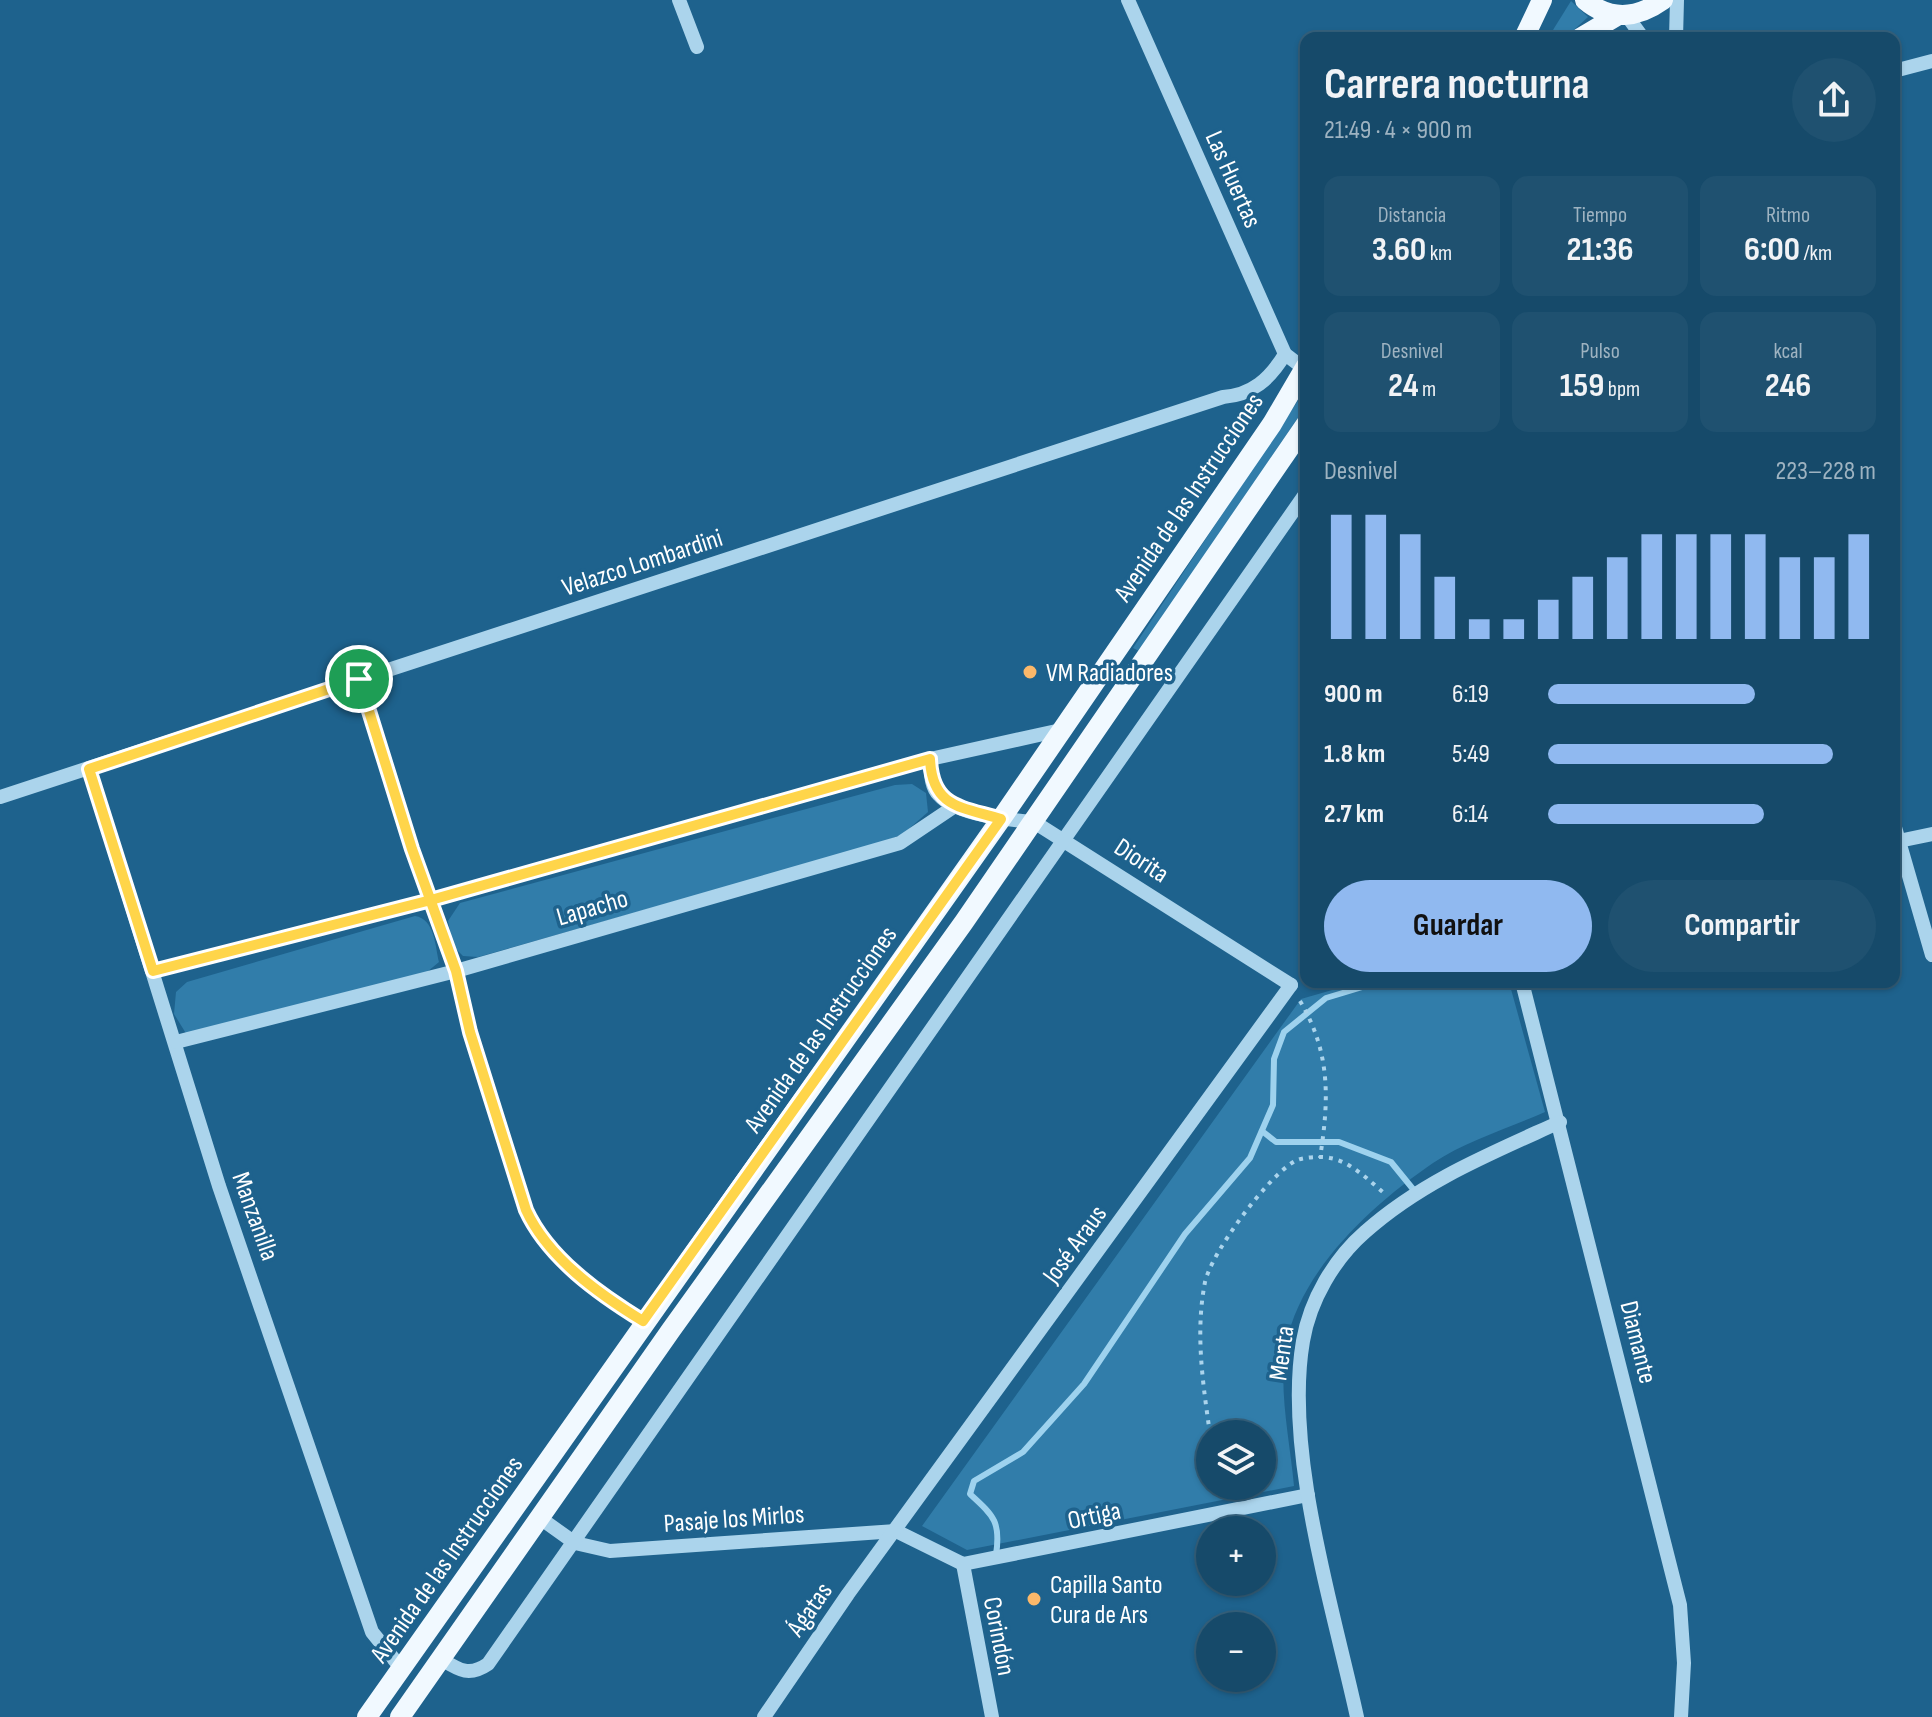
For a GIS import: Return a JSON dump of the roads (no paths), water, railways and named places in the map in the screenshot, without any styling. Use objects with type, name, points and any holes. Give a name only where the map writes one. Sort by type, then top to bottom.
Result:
[{"type":"main road","points":[[1527,32],[1542,0]]},
{"type":"main road","points":[[1585,0],[1594,8],[1622,16]]},
{"type":"main road","points":[[1591,32],[1622,16],[1641,14],[1663,0]]},
{"type":"main road","name":"Avenida de las Instrucciones","points":[[367,1717],[643,1321],[1001,819],[1272,424],[1300,376]]},
{"type":"main road","name":"Avenida de las Instrucciones","points":[[400,1717],[1034,822],[1300,433]]},
{"type":"street","points":[[679,0],[697,47]]},
{"type":"street","name":"Las Huertas","points":[[1128,0],[1285,354],[1300,364]]},
{"type":"street","points":[[1676,32],[1677,0]]},
{"type":"street","points":[[1622,16],[1637,32]]},
{"type":"street","points":[[1900,69],[1932,61]]},
{"type":"street","name":"Velazco Lombardini","points":[[0,797],[1223,397],[1238,396],[1263,383],[1285,354]]},
{"type":"street","name":"Avenida de las Instrucciones","points":[[441,1659],[463,1672],[477,1672],[488,1664],[1300,502]]},
{"type":"street","points":[[359,679],[456,971],[470,1032],[536,1232],[550,1249],[615,1304],[643,1321]]},
{"type":"street","name":"Lapacho","points":[[153,971],[431,900],[930,759],[1061,730]]},
{"type":"street","points":[[930,759],[931,778],[937,794],[955,806]]},
{"type":"street","name":"Manzanilla","points":[[89,769],[219,1186],[372,1632],[401,1668]]},
{"type":"street","name":"Lapacho","points":[[176,1042],[456,971],[900,843],[955,806]]},
{"type":"street","name":"Diorita","points":[[955,806],[1001,819],[1034,822],[1066,839],[1291,985]]},
{"type":"street","points":[[1900,840],[1932,834]]},
{"type":"street","points":[[1900,854],[1932,955]]},
{"type":"street","points":[[1291,985],[1300,983]]},
{"type":"street","name":"José Araus","points":[[896,1531],[1291,985]]},
{"type":"street","name":"Diamante","points":[[1524,988],[1680,1605],[1684,1663],[1681,1717]]},
{"type":"street","name":"Menta","points":[[1357,1717],[1308,1495],[1298,1378],[1303,1337],[1317,1296],[1338,1261],[1365,1231],[1444,1175],[1560,1122]]},
{"type":"street","name":"Ortiga","points":[[963,1564],[1308,1495]]},
{"type":"street","points":[[540,1518],[575,1543]]},
{"type":"street","points":[[896,1531],[963,1564]]},
{"type":"street","name":"Pasaje los Mirlos","points":[[575,1543],[610,1551],[896,1531]]},
{"type":"street","name":"Ágatas","points":[[764,1717],[896,1531]]},
{"type":"street","name":"Corindón","points":[[963,1564],[992,1717]]},
{"type":"waterway","points":[[996,1555],[994,1520],[970,1494],[974,1481],[1023,1452],[1084,1384],[1185,1234],[1250,1158],[1273,1105],[1274,1059],[1284,1032],[1326,998],[1359,988]]},
{"type":"waterway","points":[[1262,1131],[1276,1142],[1339,1142],[1391,1162],[1417,1194]]},
{"type":"place","name":"VM Radiadores","points":[[1030,672]]},
{"type":"place","name":"Capilla Santo Cura de Ars","points":[[1034,1599]]}]
